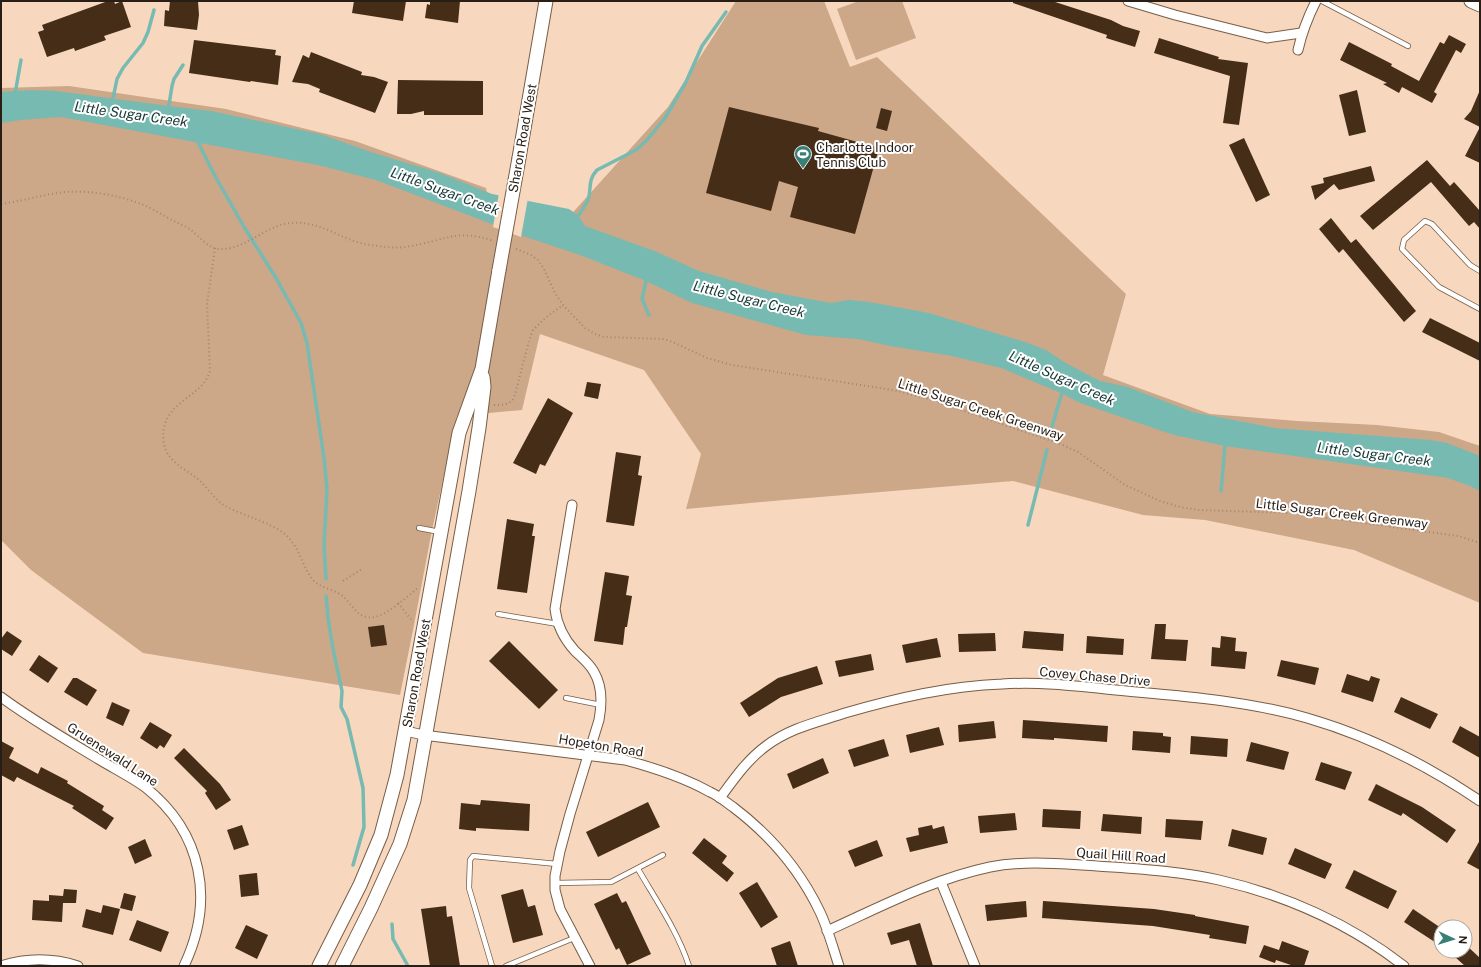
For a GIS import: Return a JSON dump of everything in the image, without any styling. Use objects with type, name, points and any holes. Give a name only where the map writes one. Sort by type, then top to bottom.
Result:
[{"type":"main road","name":"Sharon Road West","points":[[320,966],[360,885],[381,835],[397,775],[460,433],[482,369],[546,1]]},
{"type":"main road","points":[[1471,1],[1480,5]]},
{"type":"main road","name":"Sharon Road West","points":[[342,966],[371,908],[400,844],[414,800],[469,491],[483,394],[482,369]]},
{"type":"street","points":[[1128,1],[1175,15],[1267,38],[1301,33]]},
{"type":"street","points":[[1298,50],[1301,33],[1316,1]]},
{"type":"street","points":[[572,505],[555,600],[555,609],[558,624],[565,639],[575,651],[585,659],[593,670],[600,690],[601,705],[599,720],[570,814],[557,864],[555,890],[560,909],[590,966]]},
{"type":"street","name":"Covey Chase Drive","points":[[720,798],[743,767],[766,746],[783,735],[804,726],[886,701],[930,692],[964,687],[1022,683],[1192,696],[1278,710],[1330,726],[1382,746],[1435,772],[1480,801]]},
{"type":"street","name":"Gruenewald Lane","points":[[1,697],[144,786],[166,808],[181,828],[192,848],[198,870],[201,892],[198,928],[191,951],[184,966]]},
{"type":"street","name":"Hopeton Road","points":[[406,731],[426,735],[625,760],[656,768],[685,779],[720,798],[746,817],[768,837],[790,862],[806,885],[820,912],[840,966]]},
{"type":"street","name":"Quail Hill Road","points":[[827,931],[920,889],[990,867],[1021,863],[1053,863],[1151,870],[1218,880],[1261,891],[1314,912],[1355,933],[1404,966]]},
{"type":"street","points":[[942,882],[975,966]]},
{"type":"street","points":[[1,966],[28,960],[48,960],[78,966]]},
{"type":"lane","points":[[1322,1],[1408,46]]},
{"type":"lane","points":[[1480,271],[1470,265],[1432,224],[1425,221],[1404,240],[1402,249],[1439,287],[1480,309]]},
{"type":"lane","points":[[419,528],[442,532]]},
{"type":"lane","points":[[498,614],[558,624]]},
{"type":"lane","points":[[566,698],[601,705]]},
{"type":"lane","points":[[555,883],[611,882],[663,855]]},
{"type":"lane","points":[[492,966],[469,888],[470,860],[473,856],[557,864]]},
{"type":"lane","points":[[638,869],[670,925],[690,966]]},
{"type":"lane","points":[[506,966],[574,938]]},
{"type":"path","points":[[1,204],[67,192],[93,193],[113,196],[147,207],[191,230],[214,248],[230,248],[240,245],[263,232],[290,223],[305,223],[320,227],[346,240],[358,243],[393,248],[419,245]]},
{"type":"path","points":[[214,248],[207,304],[210,371],[203,384],[177,405],[167,420],[164,438],[169,456],[175,463],[199,480],[221,503],[283,533],[293,543],[313,580],[319,585],[344,596],[359,613],[367,617],[377,617],[422,585]]},
{"type":"path","name":"Little Sugar Creek Greenway","points":[[556,293],[563,305],[585,328],[599,336],[664,339],[718,362],[897,391],[956,408],[1063,445],[1078,452],[1125,485],[1160,501],[1180,507],[1199,510],[1266,512],[1315,516],[1458,536],[1480,543]]},
{"type":"path","points":[[494,405],[506,404],[514,398],[533,330],[545,318],[563,305]]},
{"type":"path","points":[[343,581],[362,569]]},
{"type":"path","points":[[398,603],[414,625]]},
{"type":"shaded area","points":[[736,1],[824,1],[850,67],[877,57],[1126,294],[1103,375],[1210,414],[1297,421],[1377,425],[1439,432],[1480,446],[1480,603],[1354,550],[1205,520],[1143,515],[1013,481],[686,509],[701,454],[644,370],[540,334],[522,410],[457,416],[432,530],[400,695],[143,653],[31,570],[1,540],[1,88],[69,86],[226,109],[355,141],[486,188],[491,209],[557,230],[668,107]]},
{"type":"shaded area","points":[[859,1],[902,1],[916,38],[856,60],[837,9]]},
{"type":"water","name":"Little Sugar Creek","points":[[30,90],[56,91],[211,111],[320,134],[374,153],[440,173],[492,194],[569,209],[578,215],[585,226],[657,252],[699,271],[772,292],[820,301],[831,303],[849,300],[869,302],[929,313],[1028,343],[1046,350],[1064,362],[1100,381],[1128,387],[1192,412],[1274,428],[1430,440],[1447,443],[1480,456],[1480,491],[1448,478],[1225,446],[1174,435],[1080,403],[1061,393],[1001,368],[952,356],[858,339],[806,335],[692,303],[646,281],[580,255],[526,237],[376,180],[318,165],[61,117],[1,123],[1,92]]},
{"type":"pier","points":[[499,193],[528,198],[521,237],[493,227]]},
{"type":"building","points":[[108,1],[114,1],[115,4],[122,1],[131,27],[104,36],[106,40],[75,51],[74,48],[47,57],[38,32],[44,30],[42,25]]},
{"type":"building","points":[[170,1],[198,1],[199,15],[197,30],[164,26],[165,10],[169,11]]},
{"type":"building","points":[[354,1],[406,1],[403,21],[352,13]]},
{"type":"building","points":[[430,1],[460,1],[458,23],[425,18],[427,4],[430,5]]},
{"type":"building","points":[[1013,1],[1052,1],[1140,31],[1135,47],[1106,38],[1107,35],[1013,3]]},
{"type":"building","points":[[1449,35],[1466,44],[1461,53],[1456,50],[1434,92],[1437,94],[1432,103],[1402,87],[1399,93],[1383,84],[1387,83],[1340,60],[1349,42],[1392,64],[1391,66],[1419,81],[1440,42],[1444,44]]},
{"type":"building","points":[[1159,38],[1219,57],[1218,59],[1248,63],[1239,125],[1223,123],[1230,76],[1154,53]]},
{"type":"building","points":[[194,40],[276,50],[275,55],[281,56],[278,85],[189,73]]},
{"type":"building","points":[[311,52],[362,72],[361,75],[374,77],[388,82],[375,113],[319,92],[320,89],[308,84],[292,82],[303,55],[309,58]]},
{"type":"building","points":[[398,80],[483,81],[483,115],[424,115],[424,111],[411,114],[397,114]]},
{"type":"building","points":[[1357,90],[1366,132],[1349,136],[1339,95]]},
{"type":"building","points":[[1480,90],[1480,127],[1464,119],[1471,111]]},
{"type":"building","points":[[729,107],[819,128],[818,131],[879,148],[855,234],[790,217],[798,187],[779,181],[771,211],[706,193]]},
{"type":"building","points":[[881,108],[892,111],[887,131],[876,128]]},
{"type":"building","points":[[1480,127],[1480,163],[1465,156]]},
{"type":"building","points":[[1244,138],[1270,195],[1256,202],[1229,145]]},
{"type":"building","points":[[1427,160],[1450,186],[1454,182],[1480,211],[1480,229],[1474,222],[1469,226],[1431,182],[1373,230],[1360,216]]},
{"type":"building","points":[[1371,166],[1375,181],[1339,190],[1334,184],[1315,200],[1311,186],[1324,183],[1323,178]]},
{"type":"building","points":[[1331,218],[1351,243],[1356,239],[1416,311],[1404,322],[1343,249],[1339,253],[1319,229]]},
{"type":"building","points":[[1430,318],[1480,343],[1480,361],[1422,332]]},
{"type":"building","points":[[587,382],[601,384],[598,399],[584,396]]},
{"type":"building","points":[[548,398],[573,413],[545,466],[540,464],[536,474],[513,463]]},
{"type":"building","points":[[616,452],[641,456],[638,475],[642,476],[634,526],[606,522]]},
{"type":"building","points":[[507,519],[534,524],[532,536],[535,536],[527,593],[497,589]]},
{"type":"building","points":[[605,572],[629,576],[626,595],[632,596],[627,627],[625,627],[623,645],[594,641]]},
{"type":"building","points":[[1155,624],[1166,624],[1165,639],[1188,640],[1186,661],[1151,659]]},
{"type":"building","points":[[384,625],[387,645],[371,647],[368,627]]},
{"type":"building","points":[[7,631],[22,641],[12,656],[1,649],[1,639]]},
{"type":"building","points":[[1024,631],[1064,634],[1063,651],[1022,648]]},
{"type":"building","points":[[995,633],[996,651],[959,652],[958,634]]},
{"type":"building","points":[[1087,636],[1124,639],[1123,655],[1086,653]]},
{"type":"building","points":[[1221,636],[1236,638],[1235,651],[1247,652],[1245,669],[1211,666],[1212,647],[1220,648]]},
{"type":"building","points":[[937,638],[941,657],[906,663],[902,645]]},
{"type":"building","points":[[509,641],[558,690],[539,709],[489,661]]},
{"type":"building","points":[[871,654],[874,670],[839,677],[835,661]]},
{"type":"building","points":[[39,655],[58,668],[48,683],[29,670]]},
{"type":"building","points":[[1281,660],[1319,668],[1315,685],[1277,676]]},
{"type":"building","points":[[817,666],[823,684],[781,697],[749,717],[740,703],[778,678]]},
{"type":"building","points":[[1347,674],[1369,681],[1371,676],[1380,679],[1373,702],[1341,692]]},
{"type":"building","points":[[73,678],[77,678],[97,690],[87,706],[64,692]]},
{"type":"building","points":[[1401,697],[1438,714],[1430,729],[1394,712]]},
{"type":"building","points":[[112,702],[130,710],[123,726],[106,718]]},
{"type":"building","points":[[1023,720],[1108,726],[1107,742],[1054,738],[1054,740],[1022,738]]},
{"type":"building","points":[[994,721],[996,738],[959,742],[958,725]]},
{"type":"building","points":[[150,722],[172,735],[164,748],[160,745],[157,749],[140,738]]},
{"type":"building","points":[[1460,726],[1480,737],[1480,758],[1452,742]]},
{"type":"building","points":[[939,727],[944,745],[910,753],[906,735]]},
{"type":"building","points":[[1133,731],[1163,733],[1163,736],[1171,737],[1170,753],[1132,750]]},
{"type":"building","points":[[1191,736],[1228,739],[1227,757],[1190,754]]},
{"type":"building","points":[[884,739],[889,756],[854,767],[848,750]]},
{"type":"building","points":[[1,741],[14,748],[9,758],[38,774],[41,767],[68,781],[67,783],[104,806],[102,810],[114,818],[106,830],[72,808],[74,806],[17,777],[14,782],[1,775]]},
{"type":"building","points":[[1251,742],[1289,752],[1284,770],[1246,761]]},
{"type":"building","points":[[184,748],[220,784],[231,800],[216,810],[205,793],[207,791],[174,758]]},
{"type":"building","points":[[823,758],[829,773],[793,789],[787,774]]},
{"type":"building","points":[[1321,762],[1352,772],[1345,790],[1315,780]]},
{"type":"building","points":[[1376,784],[1422,807],[1456,830],[1447,843],[1403,813],[1401,816],[1368,800]]},
{"type":"building","points":[[481,800],[530,804],[529,831],[476,828],[476,831],[459,829],[461,803],[480,805]]},
{"type":"building","points":[[648,802],[660,827],[598,857],[586,832]]},
{"type":"building","points":[[1043,809],[1081,811],[1080,829],[1042,827]]},
{"type":"building","points":[[1015,813],[1017,830],[980,833],[978,816]]},
{"type":"building","points":[[1103,814],[1142,817],[1141,834],[1101,831]]},
{"type":"building","points":[[1166,819],[1203,821],[1201,840],[1165,837]]},
{"type":"building","points":[[242,825],[249,845],[234,850],[227,830]]},
{"type":"building","points":[[932,825],[933,829],[944,826],[948,843],[910,852],[906,838],[919,835],[918,828]]},
{"type":"building","points":[[1232,829],[1267,838],[1263,855],[1228,846]]},
{"type":"building","points":[[704,838],[727,856],[722,863],[734,873],[727,882],[692,853]]},
{"type":"building","points":[[145,839],[152,856],[135,864],[128,847]]},
{"type":"building","points":[[877,840],[883,856],[855,867],[848,851]]},
{"type":"building","points":[[1480,840],[1480,870],[1467,863]]},
{"type":"building","points":[[1295,848],[1332,864],[1325,879],[1288,864]]},
{"type":"building","points":[[1354,870],[1397,891],[1388,909],[1345,888]]},
{"type":"building","points":[[257,873],[259,895],[241,897],[239,875]]},
{"type":"building","points":[[757,882],[778,917],[761,928],[739,893]]},
{"type":"building","points":[[64,889],[77,890],[76,903],[63,903],[62,922],[32,920],[33,900],[49,901],[49,895],[63,896]]},
{"type":"building","points":[[523,889],[528,907],[535,905],[543,935],[513,943],[501,895]]},
{"type":"building","points":[[124,893],[136,896],[132,911],[120,908]]},
{"type":"building","points":[[617,893],[622,903],[626,901],[651,954],[627,965],[619,948],[616,950],[594,904]]},
{"type":"building","points":[[1026,901],[1027,917],[987,921],[985,905]]},
{"type":"building","points":[[1043,901],[1154,909],[1195,915],[1249,926],[1246,944],[1209,938],[1210,935],[1153,926],[1042,918]]},
{"type":"building","points":[[103,905],[120,909],[113,935],[82,927],[86,909],[101,913]]},
{"type":"building","points":[[446,906],[447,917],[452,916],[460,966],[430,966],[421,909]]},
{"type":"building","points":[[1413,909],[1433,923],[1433,941],[1404,922]]},
{"type":"building","points":[[137,920],[169,932],[161,952],[129,940]]},
{"type":"building","points":[[920,923],[933,966],[917,966],[909,940],[891,945],[887,933]]},
{"type":"building","points":[[246,925],[268,935],[257,959],[235,948]]},
{"type":"building","points":[[790,941],[798,966],[777,966],[771,948]]},
{"type":"building","points":[[1282,941],[1309,951],[1304,966],[1294,966],[1276,960],[1275,963],[1259,957],[1264,945],[1279,950]]},
{"type":"building","points":[[1473,952],[1480,958],[1480,966],[1465,966],[1457,959],[1473,959]]},
{"type":"waterway","name":"Little Sugar Creek","points":[[112,103],[117,79],[123,68],[143,43],[148,32],[154,10]]},
{"type":"waterway","points":[[576,219],[588,200],[591,181],[597,170],[636,150],[646,141],[665,118],[686,82],[702,46],[726,12]]},
{"type":"waterway","points":[[15,94],[21,60]]},
{"type":"waterway","name":"Little Sugar Creek","points":[[168,111],[174,79],[183,65]]},
{"type":"waterway","points":[[196,138],[214,174],[244,227],[276,278],[301,323],[307,343],[324,458],[327,489],[324,545],[326,579]]},
{"type":"waterway","points":[[647,276],[642,299],[649,315]]},
{"type":"waterway","name":"Little Sugar Creek","points":[[1051,430],[1063,389]]},
{"type":"waterway","points":[[1221,491],[1225,446],[1224,442]]},
{"type":"waterway","points":[[1028,525],[1047,450]]},
{"type":"waterway","points":[[326,596],[333,649],[342,691],[341,707],[347,719],[363,788],[364,827],[353,865]]},
{"type":"waterway","points":[[392,924],[393,939],[408,966]]},
{"type":"place","name":"Charlotte Indoor Tennis Club","points":[[803,169]]}]
